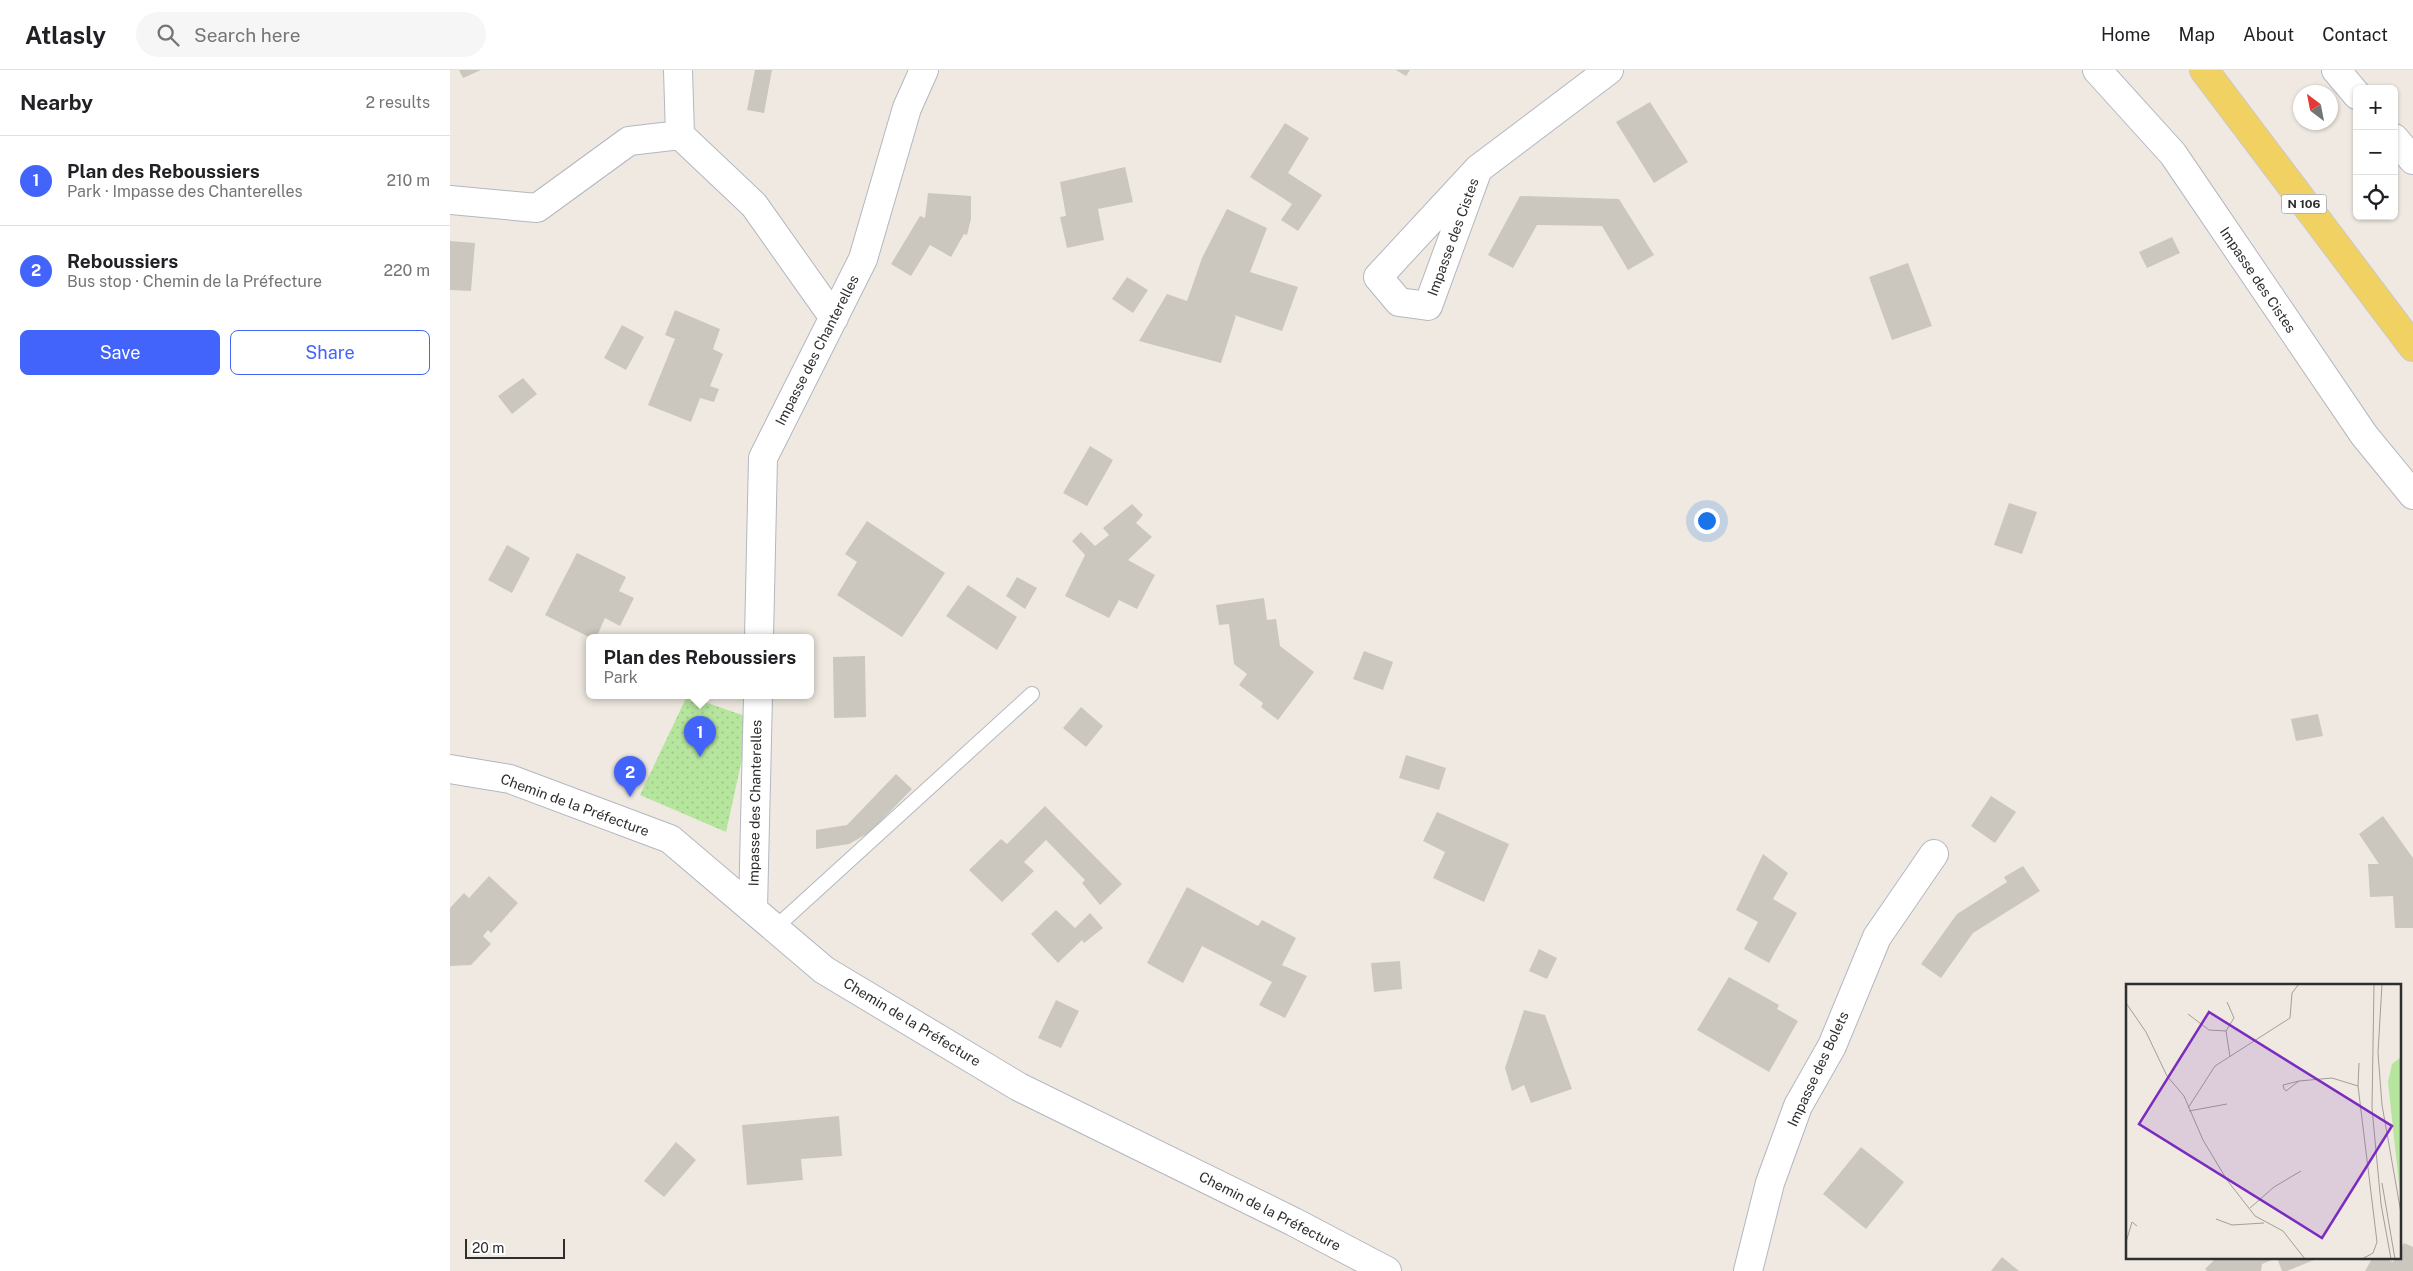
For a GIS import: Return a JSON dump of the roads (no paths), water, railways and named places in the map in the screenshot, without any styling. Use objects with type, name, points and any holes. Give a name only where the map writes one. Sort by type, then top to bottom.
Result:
[{"type":"main road","name":"N 106","points":[[2204,70],[2286,182],[2411,342]]},
{"type":"street","points":[[678,70],[680,134],[754,206],[834,318]]},
{"type":"street","name":"Impasse des Chanterelles","points":[[759,634],[763,458],[863,259],[907,108],[924,70]]},
{"type":"street","name":"Impasse des Cistes","points":[[1478,169],[1428,306],[1399,302],[1378,277],[1478,169],[1609,70]]},
{"type":"street","name":"Impasse des Cistes","points":[[2097,70],[2173,154],[2364,435],[2413,496]]},
{"type":"street","points":[[2336,70],[2353,90]]},
{"type":"street","points":[[450,200],[537,208],[629,141],[680,134]]},
{"type":"street","points":[[2398,143],[2413,160]]},
{"type":"street","name":"Impasse des Chanterelles","points":[[753,909],[758,699]]},
{"type":"street","name":"Chemin de la Préfecture","points":[[450,769],[510,779],[670,839],[824,970],[1019,1087],[1294,1222],[1387,1271]]},
{"type":"street","name":"Impasse des Bolets","points":[[1748,1271],[1770,1183],[1798,1106],[1832,1046],[1877,937],[1934,854]]},
{"type":"lane","points":[[775,928],[1032,694]]},
{"type":"place","name":"Plan des Reboussiers","points":[[700,757]]},
{"type":"place","name":"Reboussiers","points":[[630,797]]}]
